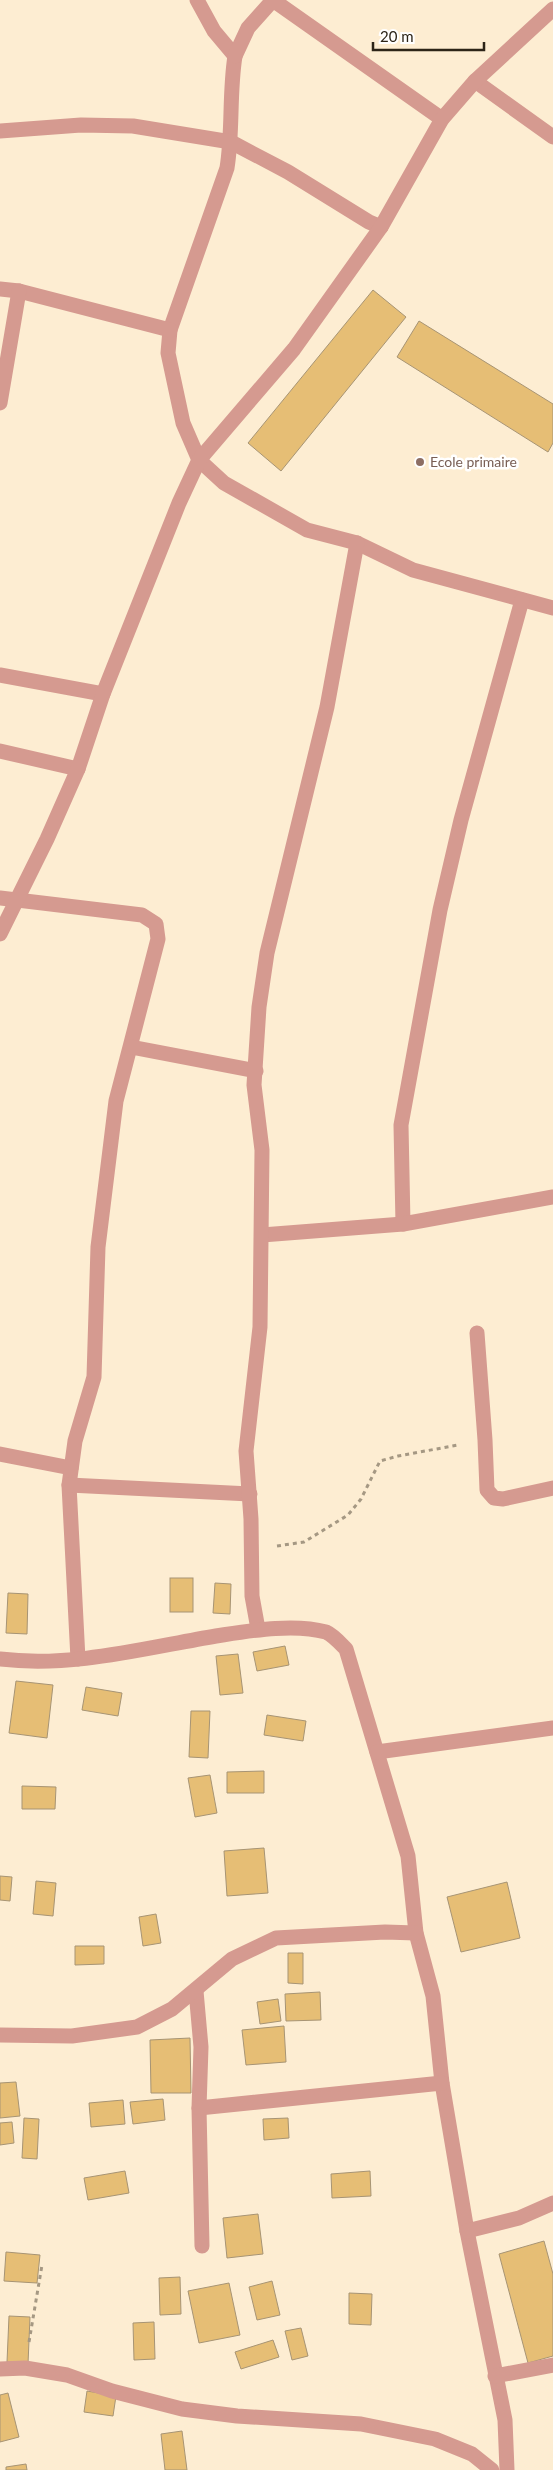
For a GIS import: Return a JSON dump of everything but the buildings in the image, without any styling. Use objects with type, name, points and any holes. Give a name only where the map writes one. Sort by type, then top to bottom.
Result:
[{"type":"street","points":[[197,0],[214,31],[235,56]]},
{"type":"street","points":[[442,119],[273,0],[248,28],[235,56],[232,79],[231,142],[227,168],[170,330],[168,353],[172,380],[183,422],[199,460],[224,483],[308,530],[357,543],[413,570],[553,608]]},
{"type":"street","points":[[0,934],[47,839],[78,769],[103,694],[179,504],[199,460],[294,349],[381,227],[442,119],[475,82],[553,9]]},
{"type":"street","points":[[475,82],[553,137]]},
{"type":"street","points":[[0,131],[81,125],[133,126],[231,142],[288,172],[368,222],[381,227]]},
{"type":"street","points":[[0,288],[170,330]]},
{"type":"street","points":[[0,403],[19,292]]},
{"type":"street","points":[[258,1629],[252,1596],[250,1494],[246,1451],[260,1327],[262,1150],[254,1085],[259,1007],[267,953],[327,706],[357,543]]},
{"type":"street","points":[[403,1224],[401,1125],[440,910],[461,820],[522,600]]},
{"type":"street","points":[[0,675],[103,694]]},
{"type":"street","points":[[0,751],[78,769]]},
{"type":"street","points":[[0,898],[142,915],[156,924],[158,939],[116,1101],[98,1247],[94,1378],[76,1441],[69,1485],[78,1660]]},
{"type":"street","points":[[130,1046],[256,1071]]},
{"type":"street","points":[[262,1235],[403,1224],[553,1197]]},
{"type":"street","points":[[477,1333],[487,1490],[494,1498],[503,1499],[553,1488]]},
{"type":"street","points":[[0,1454],[71,1468]]},
{"type":"street","points":[[69,1485],[250,1494]]},
{"type":"street","points":[[0,1659],[31,1663],[78,1660],[258,1629],[311,1630],[328,1633],[346,1649],[408,1856],[416,1934],[433,1996],[442,2083],[467,2231],[505,2420],[507,2470]]},
{"type":"street","points":[[377,1752],[553,1728]]},
{"type":"street","points":[[0,2035],[72,2036],[137,2027],[172,2009],[196,1991],[232,1959],[276,1938],[385,1932],[416,1934]]},
{"type":"street","points":[[196,1991],[201,2047],[198,2108],[202,2246]]},
{"type":"street","points":[[198,2108],[442,2083]]},
{"type":"street","points":[[467,2231],[519,2218],[553,2203]]},
{"type":"street","points":[[495,2376],[553,2365]]},
{"type":"street","points":[[0,2369],[25,2368],[67,2375],[112,2391],[182,2409],[237,2416],[361,2424],[435,2439],[472,2454],[492,2470]]},
{"type":"path","points":[[251,1550],[304,1542],[348,1515],[361,1499],[380,1461],[485,1440]]},
{"type":"path","points":[[25,2368],[42,2265]]},
{"type":"place","name":"Ecole primaire","points":[[420,462]]}]
